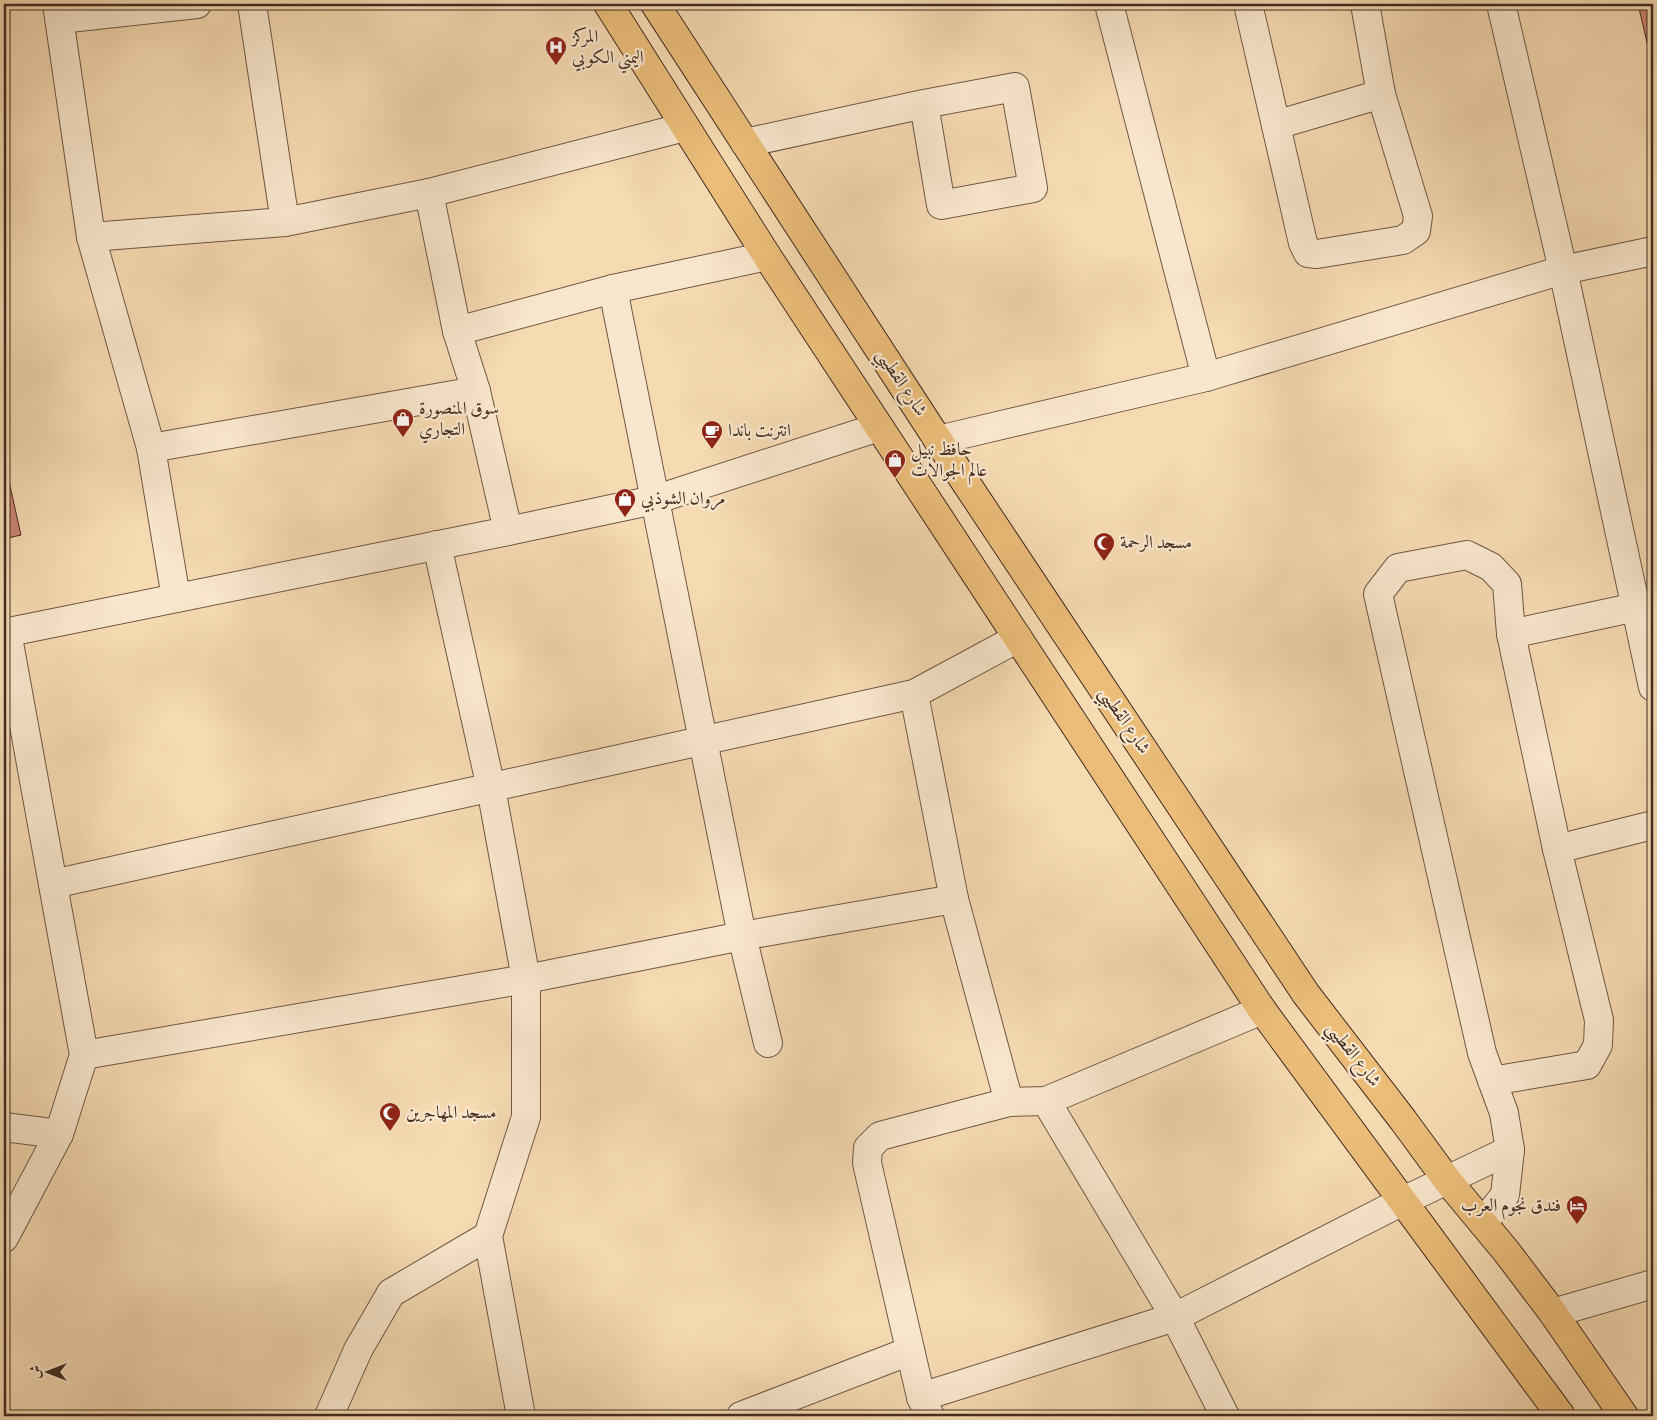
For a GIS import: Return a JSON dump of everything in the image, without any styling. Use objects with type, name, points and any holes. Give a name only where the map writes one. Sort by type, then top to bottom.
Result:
[{"type":"main road","points":[[608,4],[767,256],[1262,1010],[1561,1416]]},
{"type":"main road","name":"شارع القطيبي","points":[[655,4],[938,440],[1306,994],[1447,1180],[1553,1313],[1624,1416]]},
{"type":"street","points":[[176,598],[151,448],[91,237],[58,12],[197,4]]},
{"type":"street","points":[[252,4],[285,222]]},
{"type":"street","points":[[1109,4],[1206,377]]},
{"type":"street","points":[[1248,4],[1303,243],[1308,253],[1317,254],[1403,240],[1416,231],[1418,216],[1381,94],[1365,4]]},
{"type":"street","points":[[1501,4],[1563,270],[1653,687]]},
{"type":"street","points":[[745,143],[924,104],[1015,87],[1033,188],[941,205],[924,104]]},
{"type":"street","points":[[1276,125],[1381,94]]},
{"type":"street","points":[[91,237],[285,222],[429,193],[685,127]]},
{"type":"street","points":[[429,193],[457,331],[476,391],[508,531]]},
{"type":"street","points":[[938,440],[1206,377],[1563,270],[1653,250]]},
{"type":"street","points":[[457,331],[614,289],[767,256]]},
{"type":"street","points":[[614,289],[654,500],[742,936],[768,1043]]},
{"type":"street","points":[[151,448],[476,391]]},
{"type":"street","points":[[4,1238],[59,1134],[84,1055],[5,633],[654,500],[879,427]]},
{"type":"street","points":[[437,545],[491,788],[526,979],[526,1116],[488,1236],[521,1416]]},
{"type":"street","points":[[1483,1223],[1505,1196],[1510,1150],[1504,1113],[1482,1053],[1378,594],[1386,581],[1398,568],[1467,555],[1491,567],[1507,584],[1511,634],[1557,849],[1599,1020],[1598,1045],[1588,1065],[1492,1080]]},
{"type":"street","points":[[1511,634],[1636,607]]},
{"type":"street","points":[[53,884],[914,694],[1018,638]]},
{"type":"street","points":[[914,694],[954,899],[1009,1102]]},
{"type":"street","points":[[1557,849],[1653,825]]},
{"type":"street","points":[[84,1055],[526,979],[742,936],[954,899]]},
{"type":"street","points":[[1262,1010],[1046,1101],[1009,1102],[880,1136],[868,1148],[866,1164],[910,1351],[925,1406],[1175,1317],[1510,1150]]},
{"type":"street","points":[[1046,1101],[1175,1317],[1225,1416]]},
{"type":"street","points":[[4,1127],[59,1134]]},
{"type":"street","points":[[329,1416],[358,1350],[391,1293],[488,1236]]},
{"type":"street","points":[[1553,1313],[1653,1284]]},
{"type":"street","points":[[741,1416],[910,1351]]},
{"type":"building","points":[[1638,4],[1653,4],[1653,68]]},
{"type":"building","points":[[4,459],[21,535],[4,539]]},
{"type":"place","name":"المركز اليمني الكوبي","points":[[556,66]]},
{"type":"place","name":"سوق المنصورة التجاري","points":[[403,438]]},
{"type":"place","name":"انترنت باندا","points":[[712,450]]},
{"type":"place","name":"حافظ نبيل عالم الجوالات","points":[[895,479]]},
{"type":"place","name":"مروان الشوذبي","points":[[625,518]]},
{"type":"place","name":"مسجد الرحمة","points":[[1104,562]]},
{"type":"place","name":"مسجد المهاجرين","points":[[390,1132]]},
{"type":"place","name":"فندق نجوم العرب","points":[[1577,1225]]}]
